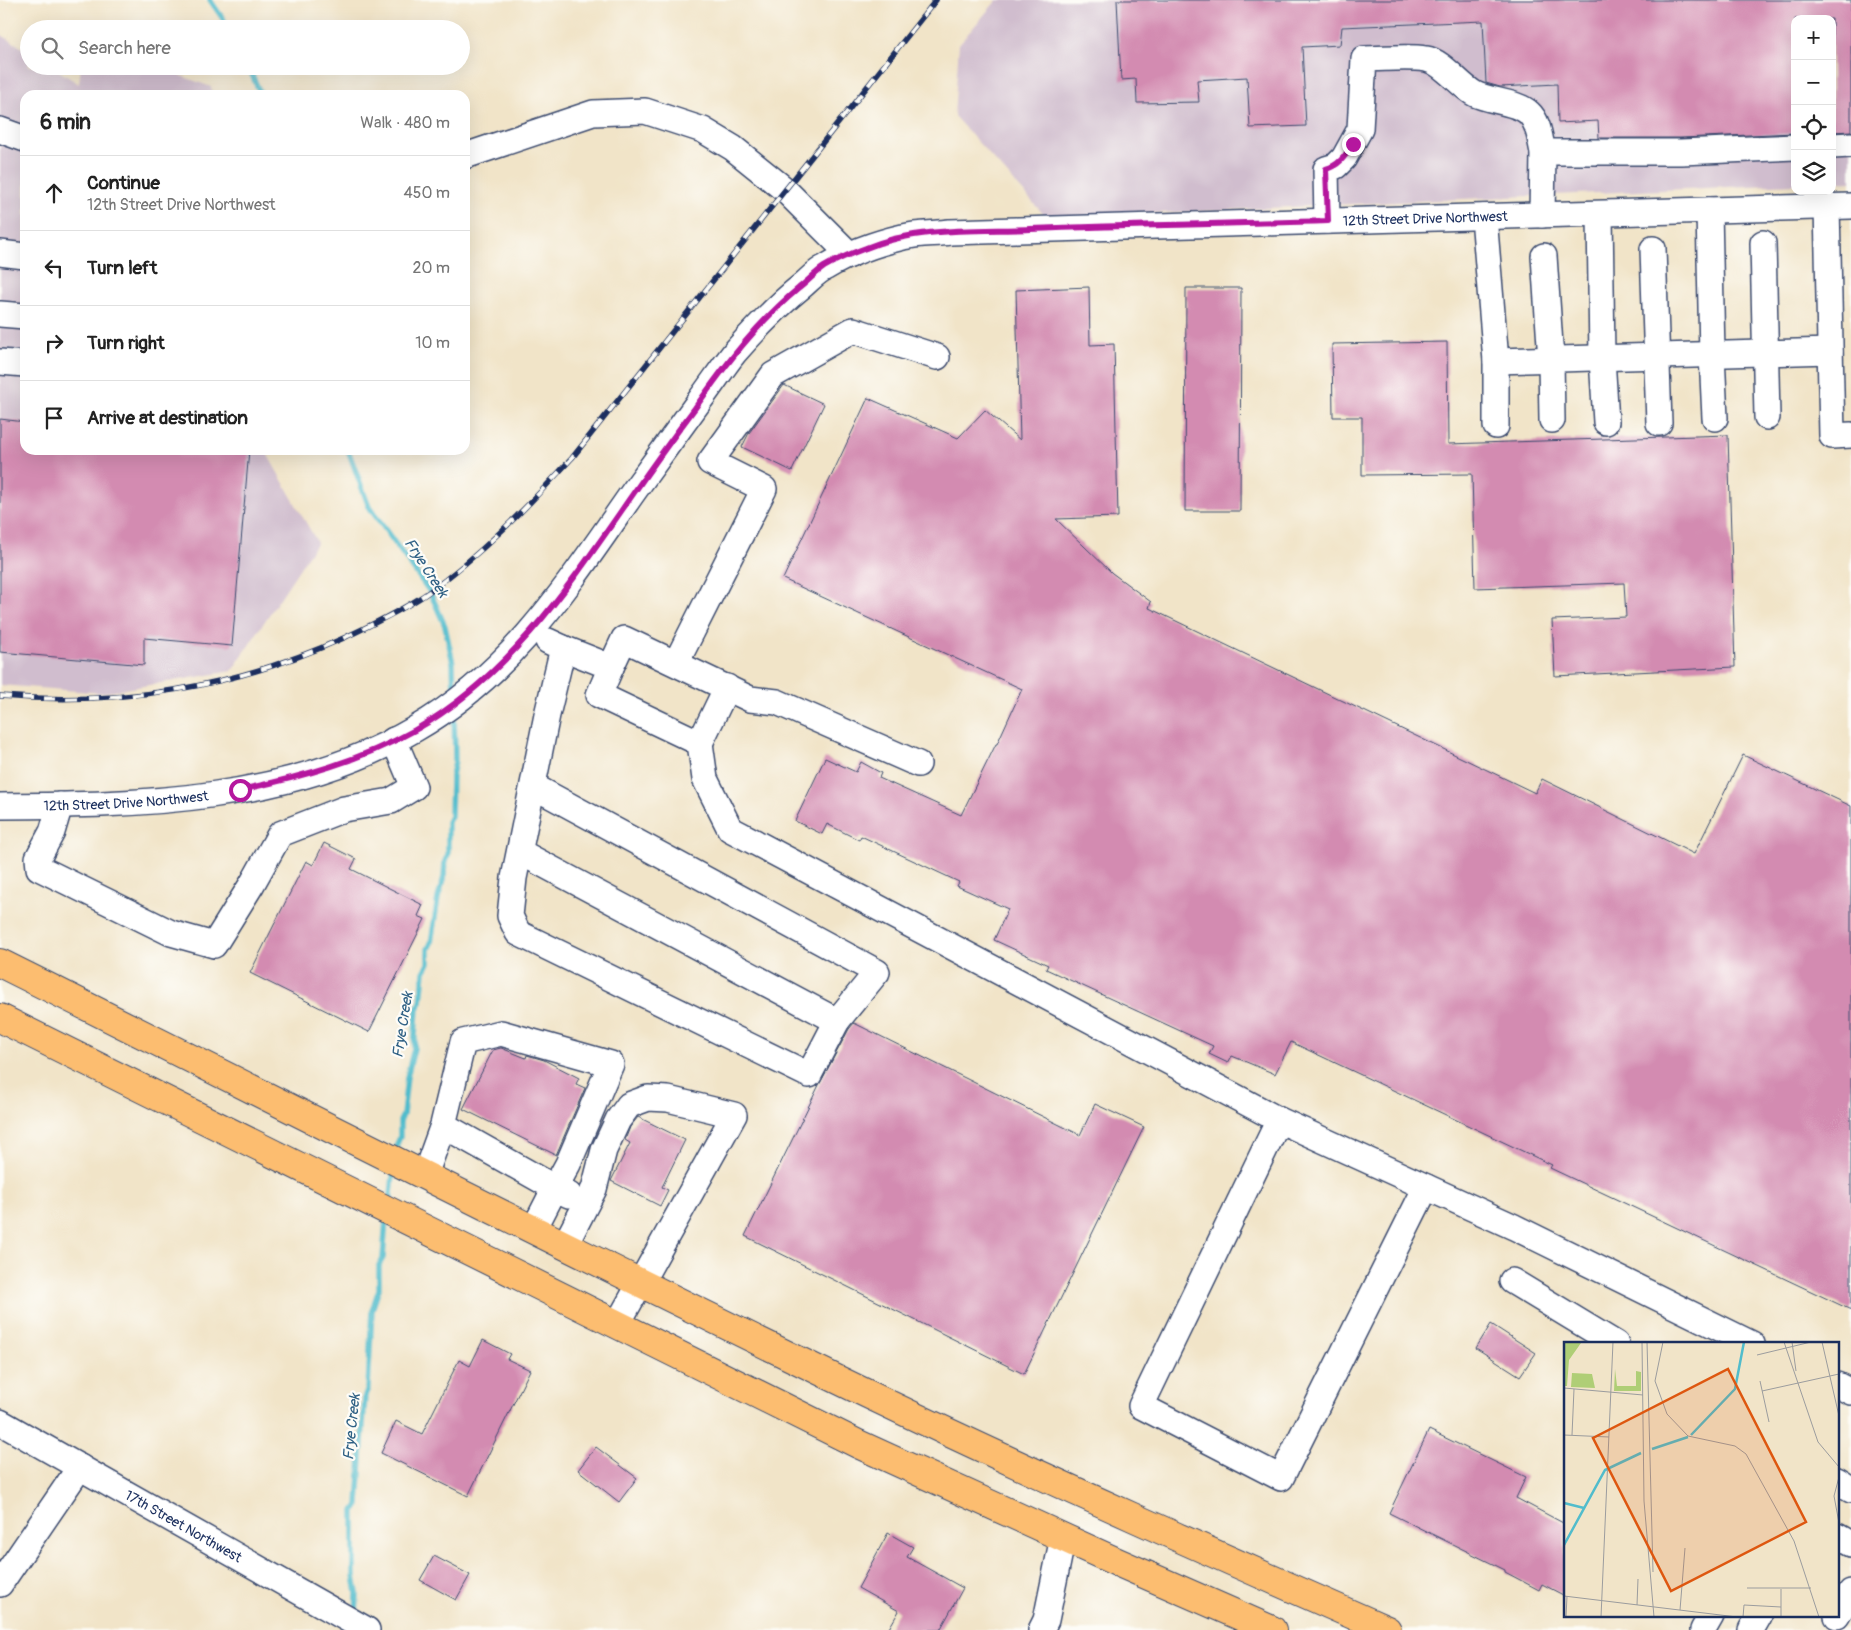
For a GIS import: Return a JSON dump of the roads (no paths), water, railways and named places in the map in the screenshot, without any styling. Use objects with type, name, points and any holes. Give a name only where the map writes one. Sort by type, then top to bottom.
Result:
[{"type":"highway","points":[[0,963],[641,1283],[882,1401],[1104,1504],[1387,1630]]},
{"type":"highway","points":[[0,1018],[858,1444],[1063,1538],[1272,1630]]},
{"type":"street","points":[[1328,221],[1326,169],[1336,166],[1344,158],[1360,129],[1364,58],[1427,59],[1440,66],[1463,86],[1477,95],[1510,104],[1529,113],[1538,127],[1543,152],[1542,215]]},
{"type":"street","points":[[470,154],[593,113],[645,111],[703,130],[733,148],[784,189],[850,255]]},
{"type":"street","points":[[0,130],[20,137]]},
{"type":"street","points":[[1836,146],[1851,145]]},
{"type":"street","points":[[1543,152],[1681,152],[1791,148]]},
{"type":"street","points":[[1827,206],[1832,436],[1851,435]]},
{"type":"street","name":"12th Street Drive Northwest","points":[[0,806],[131,803],[240,790],[278,782],[334,766],[374,751],[432,719],[473,690],[509,656],[546,614],[587,562],[634,492],[735,352],[787,298],[824,268],[868,247],[905,236],[950,232],[1851,206]]},
{"type":"street","points":[[1709,210],[1715,418]]},
{"type":"street","points":[[1600,214],[1602,358],[1606,422]]},
{"type":"street","points":[[1484,217],[1496,361],[1496,426]]},
{"type":"street","points":[[1763,242],[1767,417]]},
{"type":"street","points":[[1653,249],[1659,423]]},
{"type":"street","points":[[0,253],[20,255]]},
{"type":"street","points":[[1544,256],[1551,360],[1552,420]]},
{"type":"street","points":[[0,314],[20,316]]},
{"type":"street","points":[[676,663],[764,489],[710,462],[773,375],[853,330],[937,357]]},
{"type":"street","points":[[1496,361],[1830,352]]},
{"type":"street","points":[[0,362],[20,364]]},
{"type":"street","points":[[530,633],[611,667]]},
{"type":"street","points":[[700,743],[599,695],[624,639],[750,699],[776,702],[918,764]]},
{"type":"street","points":[[533,786],[877,972],[837,1021],[809,1075],[518,933],[510,916],[514,878],[547,715],[563,648]]},
{"type":"street","points":[[726,687],[700,743],[705,779],[730,829],[1279,1120],[1514,1228],[1748,1342]]},
{"type":"street","points":[[60,805],[52,832],[38,858],[39,868],[171,933],[214,945],[280,834],[344,809],[391,801],[414,787],[394,740]]},
{"type":"street","points":[[520,852],[837,1021]]},
{"type":"street","points":[[426,1175],[443,1125],[463,1042],[501,1033],[611,1064],[568,1164],[534,1229]]},
{"type":"street","points":[[565,1245],[594,1189],[604,1150],[618,1120],[629,1105],[648,1098],[668,1099],[734,1115],[617,1325]]},
{"type":"street","points":[[1279,1120],[1141,1406],[1280,1478],[1426,1187]]},
{"type":"street","points":[[443,1125],[587,1204]]},
{"type":"street","points":[[1512,1280],[1613,1342]]},
{"type":"street","points":[[1838,1386],[1851,1392]]},
{"type":"street","name":"17th Street Northwest","points":[[0,1422],[367,1630]]},
{"type":"street","points":[[0,1584],[80,1467]]},
{"type":"street","points":[[1838,1482],[1851,1490]]},
{"type":"street","points":[[1838,1537],[1851,1544]]},
{"type":"street","points":[[1051,1627],[1063,1538]]},
{"type":"street","points":[[1838,1614],[1851,1592]]},
{"type":"street","points":[[1702,1630],[1710,1618]]},
{"type":"street","points":[[1751,1630],[1758,1618]]},
{"type":"street","points":[[1829,1630],[1836,1618]]},
{"type":"waterway","name":"Frye Creek","points":[[210,0],[224,20]]},
{"type":"waterway","name":"Frye Creek","points":[[252,75],[259,90]]},
{"type":"waterway","name":"Frye Creek","points":[[350,455],[369,507],[430,592],[445,626],[453,663],[454,695]]},
{"type":"waterway","name":"Frye Creek","points":[[396,1153],[400,1137],[400,1121],[403,1115],[407,1077],[414,1048],[417,1009],[421,1002],[424,972],[428,965],[428,949],[431,943],[438,898],[444,877],[445,861],[448,855],[448,822],[451,816],[452,776],[455,761],[454,712]]},
{"type":"waterway","name":"Frye Creek","points":[[390,1203],[394,1167]]},
{"type":"waterway","name":"Frye Creek","points":[[356,1616],[354,1511],[358,1505],[365,1395],[368,1389],[372,1310],[379,1289],[379,1265],[383,1258],[386,1219]]},
{"type":"railway","points":[[0,696],[90,698],[134,695],[220,681],[304,655],[387,617],[426,594],[484,547],[538,495],[572,458],[936,0]]}]
